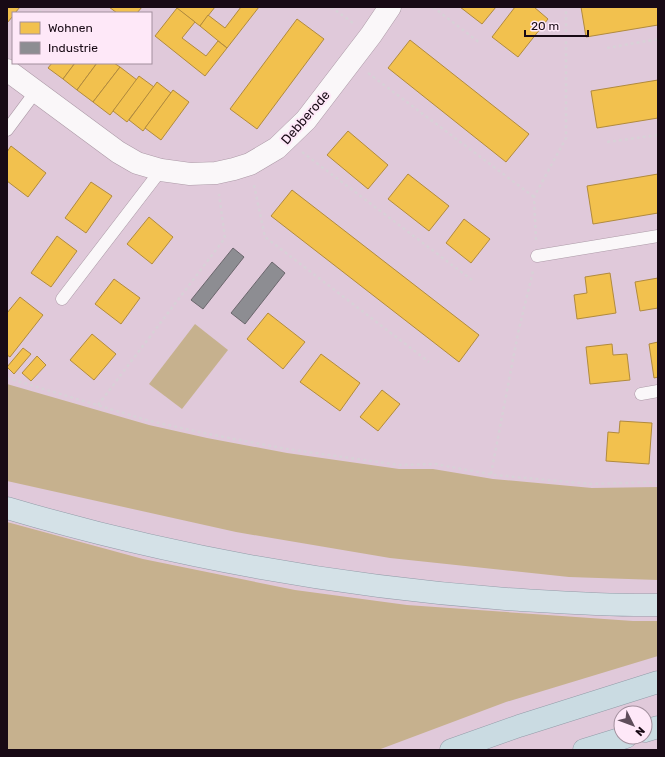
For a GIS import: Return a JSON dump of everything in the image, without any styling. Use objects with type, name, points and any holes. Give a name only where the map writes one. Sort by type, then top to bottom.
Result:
[{"type":"highway","points":[[7,508],[121,539],[207,558],[380,586],[470,596],[561,603],[658,605]]},
{"type":"highway","points":[[451,750],[519,726],[658,682]]},
{"type":"highway","points":[[584,750],[613,741]]},
{"type":"street","name":"Debberode","points":[[7,70],[118,152],[137,163],[161,170],[190,174],[216,173],[250,164],[277,148],[306,120],[352,61],[390,7]]},
{"type":"lane","points":[[7,130],[36,91]]},
{"type":"lane","points":[[62,299],[161,170]]},
{"type":"lane","points":[[537,256],[658,236]]},
{"type":"lane","points":[[641,394],[658,391]]},
{"type":"path","points":[[331,7],[371,35]]},
{"type":"path","points":[[433,7],[480,43]]},
{"type":"path","points":[[491,474],[518,333],[537,256],[534,197],[566,138],[566,7]]},
{"type":"path","points":[[607,48],[658,39]]},
{"type":"path","points":[[352,61],[534,197]]},
{"type":"path","points":[[608,142],[658,135]]},
{"type":"path","points":[[285,140],[472,280]]},
{"type":"path","points":[[250,164],[265,236],[429,362]]},
{"type":"path","points":[[98,405],[225,238],[216,173]]},
{"type":"path","points":[[7,378],[150,421],[287,449],[399,465],[435,464],[491,474],[591,484],[658,482]]},
{"type":"shaded area","points":[[195,324],[228,350],[182,409],[149,384]]},
{"type":"shaded area","points":[[7,384],[149,425],[207,438],[287,453],[399,469],[433,469],[493,479],[592,488],[658,487],[658,580],[569,577],[390,558],[236,532],[7,481]]},
{"type":"shaded area","points":[[7,522],[143,559],[295,590],[407,605],[633,621],[658,621],[658,656],[506,702],[378,750],[7,750]]},
{"type":"building: Wohnen","points":[[7,7],[20,7],[16,12],[12,12],[12,17],[7,23]]},
{"type":"building: Wohnen","points":[[109,7],[142,7],[138,12],[116,12]]},
{"type":"building: Wohnen","points":[[175,7],[215,7],[200,26]]},
{"type":"building: Wohnen","points":[[241,7],[259,7],[227,48],[200,26],[208,15],[225,28]]},
{"type":"building: Wohnen","points":[[460,7],[496,7],[482,24]]},
{"type":"building: Wohnen","points":[[515,7],[534,7],[548,19],[518,57],[492,37]]},
{"type":"building: Wohnen","points":[[581,7],[658,7],[658,25],[586,37]]},
{"type":"building: Wohnen","points":[[177,8],[195,22],[182,38],[206,56],[218,41],[227,48],[205,76],[155,36]]},
{"type":"building: Wohnen","points":[[297,19],[324,39],[257,129],[230,109]]},
{"type":"building: Wohnen","points":[[410,40],[529,134],[506,162],[388,68]]},
{"type":"building: Wohnen","points":[[51,64],[74,64],[63,79],[48,68]]},
{"type":"building: Wohnen","points":[[74,64],[96,64],[77,90],[63,79]]},
{"type":"building: Wohnen","points":[[96,64],[116,64],[120,67],[93,102],[77,90]]},
{"type":"building: Wohnen","points":[[120,67],[137,80],[110,115],[93,102]]},
{"type":"building: Wohnen","points":[[139,76],[154,87],[127,122],[113,111]]},
{"type":"building: Wohnen","points":[[658,80],[658,118],[597,128],[591,91]]},
{"type":"building: Wohnen","points":[[157,82],[171,93],[143,131],[129,120]]},
{"type":"building: Wohnen","points":[[173,90],[189,102],[161,140],[145,128]]},
{"type":"building: Wohnen","points":[[348,131],[388,165],[368,189],[327,155]]},
{"type":"building: Wohnen","points":[[11,146],[46,173],[28,197],[7,181],[7,152]]},
{"type":"building: Wohnen","points":[[408,174],[449,206],[429,231],[388,199]]},
{"type":"building: Wohnen","points":[[658,174],[658,213],[593,224],[587,186]]},
{"type":"building: Wohnen","points":[[91,182],[112,196],[86,233],[65,218]]},
{"type":"building: Wohnen","points":[[292,190],[479,335],[459,362],[271,216]]},
{"type":"building: Wohnen","points":[[149,217],[173,237],[152,264],[127,244]]},
{"type":"building: Wohnen","points":[[464,219],[490,239],[471,263],[446,243]]},
{"type":"building: Wohnen","points":[[57,236],[77,251],[51,287],[31,273]]},
{"type":"building: Wohnen","points":[[610,273],[616,313],[577,319],[574,295],[587,293],[585,277]]},
{"type":"building: Wohnen","points":[[658,278],[658,308],[640,311],[635,282]]},
{"type":"building: Wohnen","points":[[114,279],[140,298],[121,324],[95,304]]},
{"type":"building: Wohnen","points":[[20,297],[43,315],[10,357],[7,355],[7,313]]},
{"type":"building: Wohnen","points":[[268,313],[305,342],[283,369],[247,339]]},
{"type":"building: Wohnen","points":[[92,334],[116,354],[94,380],[70,360]]},
{"type":"building: Wohnen","points":[[658,342],[658,377],[654,378],[649,344]]},
{"type":"building: Wohnen","points":[[612,344],[613,355],[627,354],[630,380],[590,384],[586,347]]},
{"type":"building: Wohnen","points":[[23,348],[31,354],[14,374],[7,367]]},
{"type":"building: Wohnen","points":[[321,354],[360,383],[340,411],[300,382]]},
{"type":"building: Wohnen","points":[[37,356],[46,365],[31,381],[22,373]]},
{"type":"building: Wohnen","points":[[382,390],[400,404],[378,431],[360,417]]},
{"type":"building: Wohnen","points":[[620,421],[652,423],[649,464],[606,461],[608,432],[619,433]]},
{"type":"building: Industrie","points":[[233,248],[244,257],[203,309],[191,300]]},
{"type":"building: Industrie","points":[[272,262],[285,273],[245,324],[231,313]]}]
